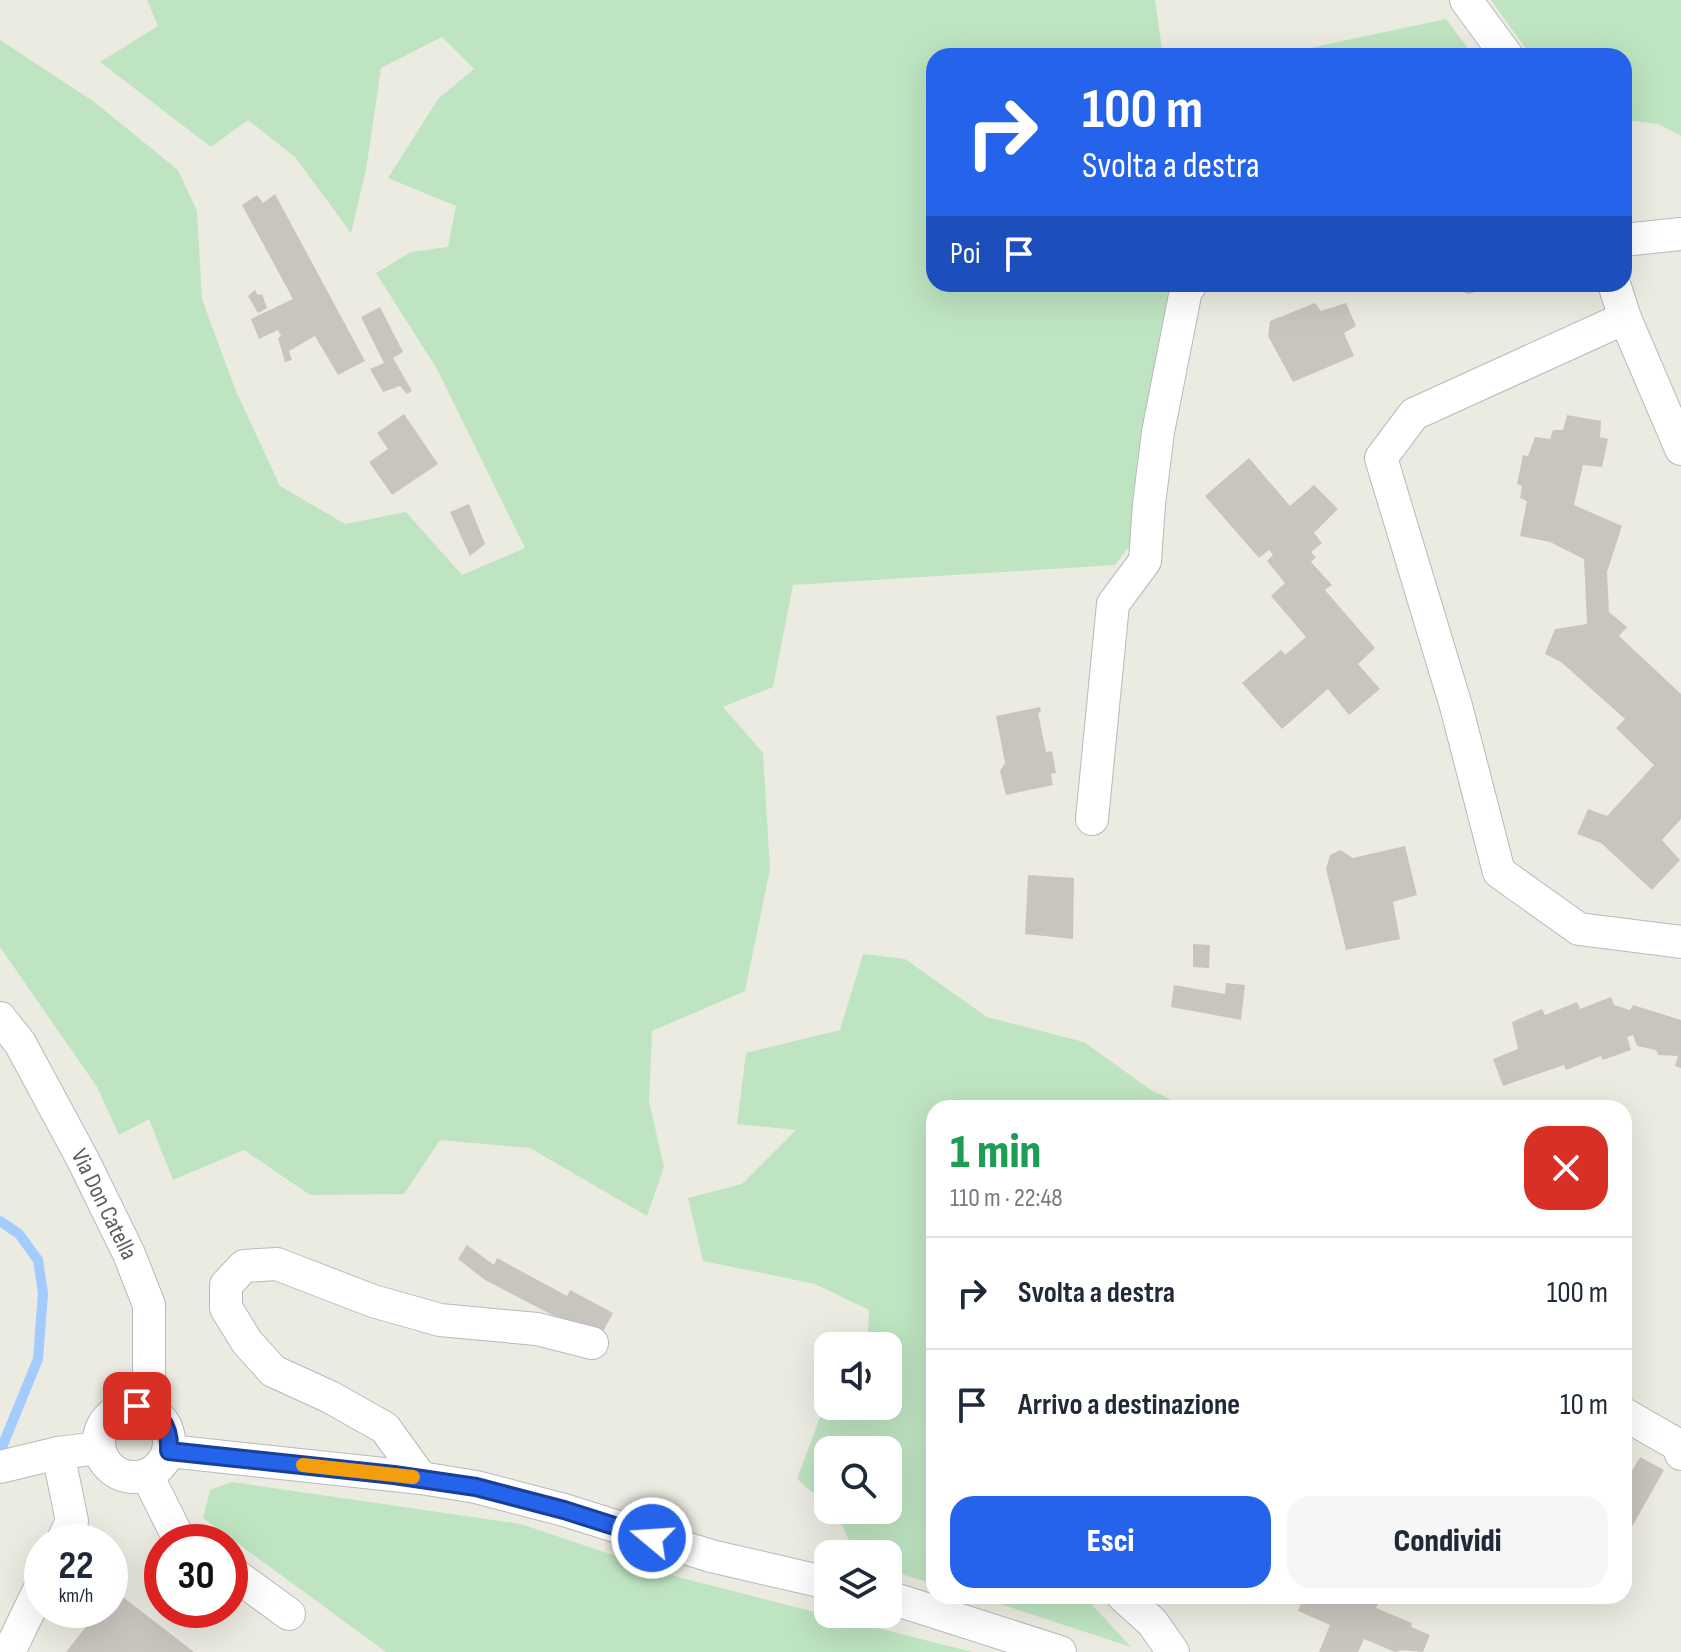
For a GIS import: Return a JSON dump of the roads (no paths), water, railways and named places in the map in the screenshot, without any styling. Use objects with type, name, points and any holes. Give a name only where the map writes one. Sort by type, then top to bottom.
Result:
[{"type":"street","points":[[1466,0],[1501,48]]},
{"type":"street","points":[[1632,239],[1681,234]]},
{"type":"street","points":[[1092,819],[1113,604],[1145,561],[1158,432],[1186,292]]},
{"type":"street","points":[[1617,292],[1681,449]]},
{"type":"street","points":[[1625,318],[1414,414],[1381,458],[1456,706],[1499,872],[1579,929],[1681,942]]},
{"type":"street","name":"Via Don Catella","points":[[0,1018],[20,1043],[83,1160],[129,1254],[149,1305],[149,1410]]},
{"type":"street","points":[[421,1478],[385,1428],[330,1397],[273,1371],[247,1342],[226,1308],[226,1285],[244,1266],[277,1264],[373,1301],[440,1320],[537,1329],[592,1343]]},
{"type":"street","points":[[137,1406],[149,1410],[166,1427],[169,1451],[159,1467],[147,1475],[131,1477],[113,1471],[99,1448],[100,1432],[109,1416],[125,1407],[137,1406]]},
{"type":"street","points":[[1632,1419],[1678,1445],[1681,1454]]},
{"type":"street","points":[[11,1464],[58,1453],[99,1448]]},
{"type":"street","points":[[169,1451],[421,1478],[476,1487],[564,1510],[711,1556],[814,1580]]},
{"type":"street","points":[[58,1453],[71,1524]]},
{"type":"street","points":[[147,1475],[172,1524]]},
{"type":"street","points":[[248,1584],[289,1614]]},
{"type":"street","points":[[902,1601],[1060,1652]]},
{"type":"street","points":[[1132,1604],[1152,1622],[1173,1652]]},
{"type":"street","points":[[9,1652],[24,1621]]},
{"type":"waterway","points":[[0,1221],[19,1234],[38,1260],[43,1293],[38,1359],[0,1452]]}]
